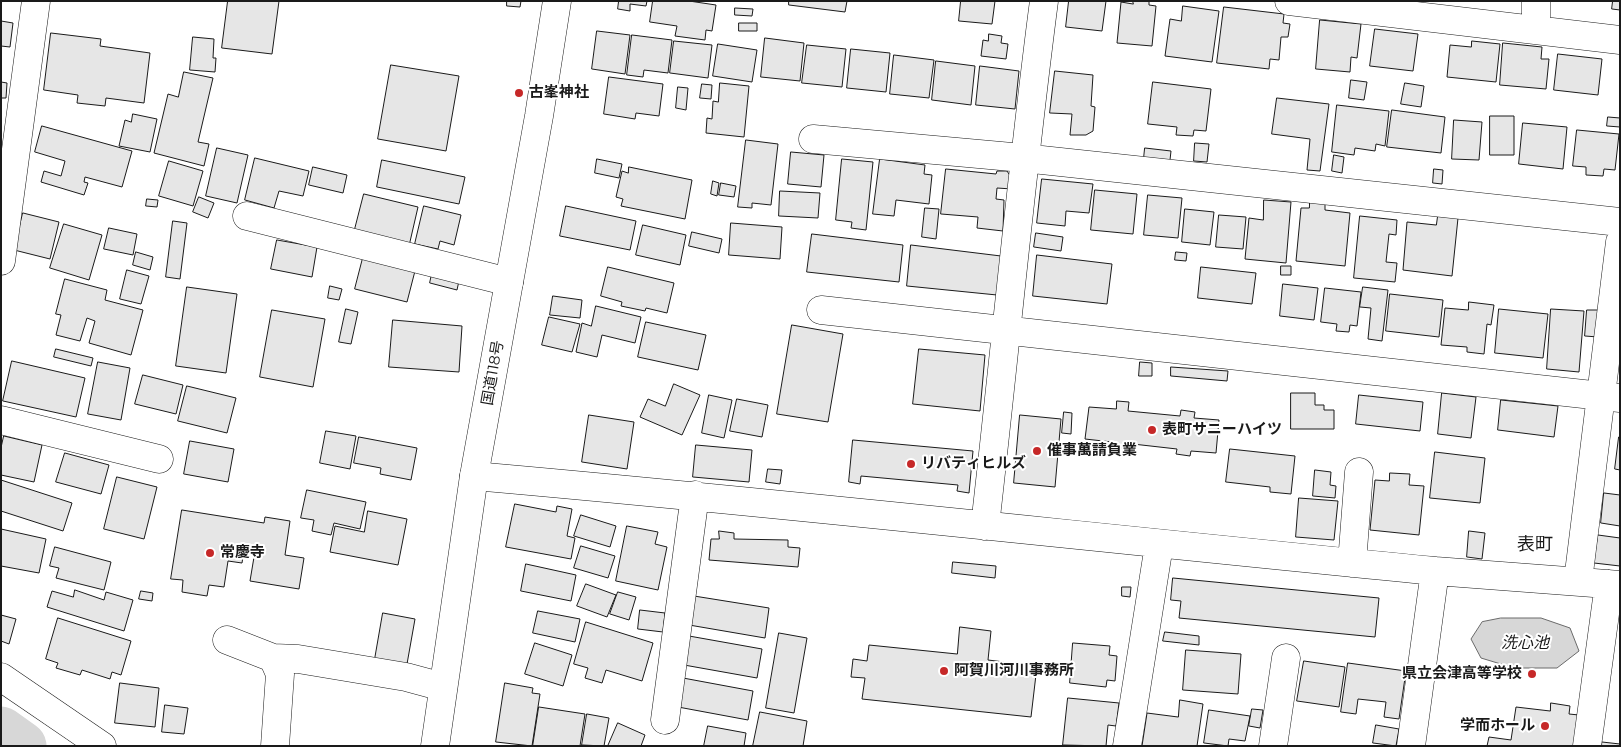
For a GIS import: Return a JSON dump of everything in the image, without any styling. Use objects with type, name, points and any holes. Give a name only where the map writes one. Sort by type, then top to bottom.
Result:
[{"type":"main road","points":[[1,261],[36,1]]},
{"type":"main road","name":"国道118号","points":[[434,746],[474,476],[557,1]]},
{"type":"main road","points":[[985,526],[1008,329],[1023,158],[1044,1]]},
{"type":"main road","points":[[1289,1],[1620,40]]},
{"type":"main road","points":[[1536,1],[1536,30]]},
{"type":"main road","points":[[814,138],[1023,158],[1620,222]]},
{"type":"main road","points":[[247,216],[509,282]]},
{"type":"main road","points":[[1578,581],[1610,397],[1620,242]]},
{"type":"main road","points":[[821,310],[1008,329],[1610,397]]},
{"type":"main road","points":[[1,420],[159,459]]},
{"type":"main road","points":[[1352,563],[1360,472]]},
{"type":"main road","points":[[474,476],[695,495],[1159,545],[1435,571],[1614,585],[1587,746]]},
{"type":"main road","points":[[666,720],[695,495]]},
{"type":"main road","points":[[1127,746],[1159,545]]},
{"type":"main road","points":[[1411,746],[1435,571]]},
{"type":"main road","points":[[227,640],[273,658],[298,659],[406,678],[443,687]]},
{"type":"main road","points":[[273,658],[280,674],[275,746]]},
{"type":"main road","points":[[1273,746],[1286,658]]},
{"type":"main road","points":[[1,677],[102,746]]},
{"type":"water","name":"洗心池","points":[[1501,618],[1541,618],[1570,628],[1579,651],[1557,668],[1514,668],[1481,658],[1471,639],[1482,622]]},
{"type":"building","points":[[228,1],[279,1],[272,54],[222,48]]},
{"type":"building","points":[[507,1],[521,1],[520,7],[507,6]]},
{"type":"building","points":[[619,1],[647,1],[646,6],[630,4],[630,11],[618,9]]},
{"type":"building","points":[[653,1],[689,1],[716,5],[712,31],[706,30],[705,40],[675,36],[677,26],[650,22]]},
{"type":"building","points":[[789,1],[847,1],[845,12],[789,5]]},
{"type":"building","points":[[961,1],[995,1],[992,24],[959,21]]},
{"type":"building","points":[[1069,1],[1106,1],[1102,31],[1066,27]]},
{"type":"building","points":[[1133,1],[1149,1],[1149,5],[1156,6],[1152,46],[1117,43],[1121,2],[1133,4]]},
{"type":"building","points":[[1613,1],[1620,1],[1620,10],[1612,9]]},
{"type":"building","points":[[1183,6],[1219,11],[1212,62],[1165,56],[1170,19],[1181,21]]},
{"type":"building","points":[[1224,7],[1284,14],[1283,23],[1290,24],[1288,37],[1281,37],[1279,60],[1270,59],[1269,69],[1217,63]]},
{"type":"building","points":[[735,8],[753,9],[752,16],[735,15]]},
{"type":"building","points":[[1320,20],[1361,24],[1357,58],[1351,57],[1350,72],[1316,69]]},
{"type":"building","points":[[1,21],[13,23],[10,47],[1,46]]},
{"type":"building","points":[[739,23],[757,23],[757,31],[739,31]]},
{"type":"building","points":[[1375,29],[1418,34],[1413,71],[1370,66]]},
{"type":"building","points":[[597,31],[630,35],[625,74],[592,69]]},
{"type":"building","points":[[51,33],[101,39],[100,46],[150,53],[144,103],[106,98],[105,106],[77,103],[78,95],[44,90]]},
{"type":"building","points":[[989,34],[1002,36],[1001,43],[1008,44],[1006,59],[981,56],[983,40],[988,41]]},
{"type":"building","points":[[632,35],[672,40],[668,73],[644,70],[643,77],[627,75]]},
{"type":"building","points":[[193,37],[214,39],[213,58],[216,58],[215,72],[190,70]]},
{"type":"building","points":[[765,38],[804,43],[800,81],[761,77]]},
{"type":"building","points":[[674,41],[712,45],[708,78],[670,73]]},
{"type":"building","points":[[1472,41],[1500,44],[1496,82],[1447,77],[1450,45],[1471,47]]},
{"type":"building","points":[[1503,43],[1542,47],[1541,59],[1549,59],[1546,89],[1500,85]]},
{"type":"building","points":[[718,44],[757,50],[752,82],[713,76]]},
{"type":"building","points":[[807,45],[846,49],[842,87],[802,83]]},
{"type":"building","points":[[851,49],[890,53],[886,92],[847,88]]},
{"type":"building","points":[[1558,54],[1602,59],[1598,95],[1554,90]]},
{"type":"building","points":[[894,55],[934,60],[929,98],[890,94]]},
{"type":"building","points":[[936,61],[975,66],[971,105],[932,100]]},
{"type":"building","points":[[391,65],[459,76],[446,151],[378,139]]},
{"type":"building","points":[[980,66],[1019,71],[1015,109],[976,105]]},
{"type":"building","points":[[1055,71],[1093,75],[1091,106],[1095,107],[1093,131],[1086,135],[1070,135],[1072,114],[1050,113]]},
{"type":"building","points":[[184,72],[213,78],[198,142],[209,144],[204,166],[154,153],[168,94],[178,97]]},
{"type":"building","points":[[609,77],[663,84],[659,116],[636,113],[635,119],[604,114]]},
{"type":"building","points":[[1351,80],[1367,82],[1364,100],[1349,98]]},
{"type":"building","points":[[1,82],[7,83],[6,98],[1,98]]},
{"type":"building","points":[[1153,82],[1211,89],[1206,131],[1194,130],[1193,136],[1176,135],[1177,127],[1148,124]]},
{"type":"building","points":[[720,83],[749,86],[744,137],[706,133],[707,118],[712,119],[713,101],[718,102]]},
{"type":"building","points":[[1405,83],[1424,86],[1421,107],[1401,104]]},
{"type":"building","points":[[702,84],[712,85],[711,99],[700,98]]},
{"type":"building","points":[[678,87],[688,88],[686,110],[676,108]]},
{"type":"building","points":[[1277,98],[1329,104],[1320,171],[1307,170],[1310,139],[1272,134]]},
{"type":"building","points":[[1337,105],[1389,111],[1385,146],[1376,144],[1375,151],[1355,148],[1354,155],[1332,152]]},
{"type":"building","points":[[1392,110],[1445,117],[1441,153],[1387,147]]},
{"type":"building","points":[[133,114],[157,119],[150,152],[119,146],[125,120],[131,122]]},
{"type":"building","points":[[1490,116],[1514,116],[1514,155],[1490,155]]},
{"type":"building","points":[[1608,117],[1620,118],[1620,127],[1607,126]]},
{"type":"building","points":[[1454,120],[1482,122],[1479,160],[1452,159]]},
{"type":"building","points":[[1523,123],[1567,127],[1563,169],[1519,164]]},
{"type":"building","points":[[42,126],[132,151],[122,187],[85,177],[84,182],[88,183],[84,195],[41,182],[44,171],[61,176],[65,161],[35,152]]},
{"type":"building","points":[[1577,130],[1619,134],[1615,170],[1604,169],[1603,176],[1586,175],[1586,167],[1573,166]]},
{"type":"building","points":[[746,140],[778,144],[771,205],[752,203],[752,208],[738,207]]},
{"type":"building","points":[[1195,143],[1209,144],[1207,162],[1194,161]]},
{"type":"building","points":[[217,148],[248,155],[237,203],[206,196]]},
{"type":"building","points":[[1145,148],[1171,151],[1170,160],[1144,158]]},
{"type":"building","points":[[791,152],[824,155],[821,187],[788,184]]},
{"type":"building","points":[[1334,155],[1344,157],[1342,173],[1332,171]]},
{"type":"building","points":[[255,158],[309,171],[303,196],[279,191],[274,208],[245,200]]},
{"type":"building","points":[[597,159],[622,164],[619,178],[595,173]]},
{"type":"building","points":[[842,159],[873,162],[866,230],[851,228],[852,222],[836,220]]},
{"type":"building","points":[[880,159],[925,165],[924,174],[932,175],[929,204],[896,200],[894,216],[873,214]]},
{"type":"building","points":[[382,160],[465,177],[459,204],[377,187]]},
{"type":"building","points":[[169,161],[203,171],[193,206],[159,196]]},
{"type":"building","points":[[313,167],[347,175],[343,193],[309,185]]},
{"type":"building","points":[[629,167],[692,180],[685,219],[621,206],[623,199],[616,197],[622,171],[628,173]]},
{"type":"building","points":[[946,169],[996,174],[997,171],[1007,171],[1013,180],[1012,189],[997,188],[996,199],[1004,200],[1003,231],[977,228],[978,217],[941,214]]},
{"type":"building","points":[[1434,169],[1443,170],[1442,184],[1433,183]]},
{"type":"building","points":[[1042,179],[1093,184],[1089,213],[1066,211],[1065,226],[1037,223]]},
{"type":"building","points":[[713,181],[719,183],[717,196],[711,194]]},
{"type":"building","points":[[721,183],[736,186],[734,197],[719,195]]},
{"type":"building","points":[[1095,190],[1137,194],[1133,234],[1091,230]]},
{"type":"building","points":[[780,191],[820,193],[818,218],[779,216]]},
{"type":"building","points":[[364,194],[418,207],[409,246],[354,233]]},
{"type":"building","points":[[1148,195],[1182,198],[1178,238],[1144,235]]},
{"type":"building","points":[[199,197],[214,203],[208,218],[193,212]]},
{"type":"building","points":[[147,199],[158,200],[157,207],[146,206]]},
{"type":"building","points":[[1264,200],[1291,202],[1286,263],[1245,259],[1249,218],[1263,220]]},
{"type":"building","points":[[1310,202],[1325,203],[1325,210],[1350,213],[1345,266],[1296,261],[1301,208],[1309,208]]},
{"type":"building","points":[[424,206],[461,215],[454,245],[440,241],[438,249],[415,244]]},
{"type":"building","points":[[566,206],[636,221],[630,250],[560,236]]},
{"type":"building","points":[[925,208],[939,209],[936,239],[922,237]]},
{"type":"building","points":[[1185,209],[1214,212],[1210,245],[1182,242]]},
{"type":"building","points":[[23,213],[59,222],[50,259],[14,250]]},
{"type":"building","points":[[1219,215],[1246,217],[1243,249],[1216,247]]},
{"type":"building","points":[[1360,216],[1397,220],[1396,235],[1389,234],[1386,262],[1397,263],[1395,282],[1354,278]]},
{"type":"building","points":[[1438,216],[1458,218],[1452,276],[1403,270],[1407,222],[1436,225]]},
{"type":"building","points":[[173,221],[187,223],[180,279],[166,277]]},
{"type":"building","points":[[731,223],[782,227],[780,259],[729,255]]},
{"type":"building","points":[[64,224],[102,235],[89,280],[50,268]]},
{"type":"building","points":[[643,225],[686,235],[680,265],[636,255]]},
{"type":"building","points":[[109,228],[137,234],[133,255],[104,249]]},
{"type":"building","points":[[692,232],[722,239],[719,253],[689,246]]},
{"type":"building","points":[[1036,233],[1063,237],[1061,251],[1034,247]]},
{"type":"building","points":[[812,234],[903,245],[899,282],[807,272]]},
{"type":"building","points":[[277,240],[317,247],[312,277],[271,269]]},
{"type":"building","points":[[911,245],[1001,256],[997,295],[907,286]]},
{"type":"building","points":[[136,252],[153,257],[150,270],[133,265]]},
{"type":"building","points":[[1176,252],[1187,253],[1186,261],[1175,260]]},
{"type":"building","points":[[364,254],[416,267],[407,302],[355,289]]},
{"type":"building","points":[[1037,255],[1112,264],[1107,304],[1033,296]]},
{"type":"building","points":[[1281,266],[1291,266],[1291,275],[1281,275]]},
{"type":"building","points":[[608,267],[674,283],[667,313],[646,308],[645,311],[621,306],[622,302],[601,296]]},
{"type":"building","points":[[1201,267],[1256,273],[1252,304],[1198,298]]},
{"type":"building","points":[[433,269],[460,276],[457,290],[430,283]]},
{"type":"building","points":[[127,270],[149,276],[141,304],[120,299]]},
{"type":"building","points":[[65,279],[107,290],[105,300],[143,310],[131,355],[89,343],[95,321],[87,318],[80,341],[56,335],[61,315],[56,314]]},
{"type":"building","points":[[1283,284],[1318,288],[1314,320],[1280,316]]},
{"type":"building","points":[[330,286],[342,289],[339,300],[328,298]]},
{"type":"building","points":[[187,287],[237,294],[226,373],[176,366]]},
{"type":"building","points":[[1363,287],[1388,290],[1382,341],[1368,339],[1371,308],[1360,307]]},
{"type":"building","points":[[1325,288],[1361,292],[1357,326],[1350,325],[1349,332],[1336,331],[1337,324],[1321,322]]},
{"type":"building","points":[[1390,294],[1443,300],[1439,337],[1386,331]]},
{"type":"building","points":[[553,296],[582,300],[580,318],[550,315]]},
{"type":"building","points":[[1469,302],[1494,305],[1491,325],[1487,324],[1484,354],[1467,352],[1467,347],[1441,345],[1445,308],[1468,310]]},
{"type":"building","points":[[596,306],[641,317],[635,343],[602,335],[597,357],[576,352],[582,323],[591,326]]},
{"type":"building","points":[[346,309],[358,312],[351,344],[339,342]]},
{"type":"building","points":[[1499,309],[1548,314],[1543,358],[1495,353]]},
{"type":"building","points":[[1551,309],[1584,311],[1579,372],[1547,369]]},
{"type":"building","points":[[272,310],[325,319],[313,387],[260,377]]},
{"type":"building","points":[[1587,310],[1600,310],[1598,337],[1585,336]]},
{"type":"building","points":[[549,317],[580,324],[572,352],[542,345]]},
{"type":"building","points":[[393,320],[462,326],[459,372],[389,367]]},
{"type":"building","points":[[646,322],[706,335],[698,370],[638,357]]},
{"type":"building","points":[[792,325],[843,334],[828,422],[777,414]]},
{"type":"building","points":[[56,349],[93,358],[91,366],[54,357]]},
{"type":"building","points":[[919,349],[985,355],[980,411],[913,404]]},
{"type":"building","points":[[12,361],[85,378],[76,417],[3,401]]},
{"type":"building","points":[[98,362],[130,368],[121,420],[88,414]]},
{"type":"building","points":[[1140,362],[1152,363],[1152,376],[1139,376]]},
{"type":"building","points":[[1171,367],[1228,371],[1227,381],[1171,376]]},
{"type":"building","points":[[143,375],[183,385],[176,414],[135,404]]},
{"type":"building","points":[[674,384],[700,395],[682,435],[640,417],[648,399],[665,406]]},
{"type":"building","points":[[187,386],[236,398],[227,433],[178,421]]},
{"type":"building","points":[[1291,393],[1315,393],[1315,405],[1324,405],[1324,410],[1334,410],[1334,429],[1291,429]]},
{"type":"building","points":[[1442,393],[1476,397],[1471,438],[1438,434]]},
{"type":"building","points":[[709,395],[732,400],[724,438],[702,433]]},
{"type":"building","points":[[1359,395],[1423,402],[1420,431],[1356,424]]},
{"type":"building","points":[[737,399],[768,405],[762,437],[730,431]]},
{"type":"building","points":[[1501,400],[1558,406],[1554,437],[1498,430]]},
{"type":"building","name":"表町サニーハイツ","points":[[1117,401],[1129,402],[1128,411],[1180,416],[1181,410],[1195,412],[1194,418],[1219,420],[1216,453],[1191,451],[1190,456],[1176,454],[1177,449],[1124,443],[1124,448],[1112,447],[1112,442],[1085,439],[1089,407],[1116,409]]},
{"type":"building","points":[[1064,412],[1072,413],[1071,434],[1062,433]]},
{"type":"building","points":[[589,415],[634,422],[627,469],[582,462]]},
{"type":"building","name":"催事萬請負業","points":[[1020,415],[1061,419],[1055,487],[1014,483]]},
{"type":"building","points":[[326,431],[356,436],[350,469],[320,463]]},
{"type":"building","points":[[4,436],[42,445],[34,482],[1,475],[1,448]]},
{"type":"building","points":[[359,437],[417,448],[411,480],[380,474],[381,468],[354,463]]},
{"type":"building","points":[[1620,437],[1620,470],[1615,469]]},
{"type":"building","name":"リバティヒルズ","points":[[853,440],[973,451],[969,493],[957,491],[958,485],[861,476],[860,484],[849,482]]},
{"type":"building","points":[[190,441],[234,449],[228,482],[184,474]]},
{"type":"building","points":[[696,445],[752,450],[749,482],[693,477]]},
{"type":"building","points":[[1230,449],[1295,456],[1291,494],[1270,492],[1270,487],[1226,482]]},
{"type":"building","points":[[1435,452],[1485,458],[1480,503],[1430,498]]},
{"type":"building","points":[[65,453],[109,465],[101,494],[56,482]]},
{"type":"building","points":[[768,469],[782,470],[780,484],[766,482]]},
{"type":"building","points":[[1315,470],[1331,472],[1330,485],[1336,486],[1335,498],[1313,496]]},
{"type":"building","points":[[1390,473],[1410,474],[1409,485],[1424,486],[1419,535],[1370,530],[1375,480],[1389,481]]},
{"type":"building","points":[[117,477],[157,487],[144,539],[104,529]]},
{"type":"building","points":[[1,480],[72,503],[63,531],[1,511]]},
{"type":"building","points":[[307,490],[366,502],[360,529],[334,523],[331,535],[312,531],[314,520],[301,518]]},
{"type":"building","points":[[1604,493],[1620,495],[1620,526],[1601,523]]},
{"type":"building","points":[[1299,498],[1338,501],[1334,540],[1296,537]]},
{"type":"building","points":[[515,504],[556,512],[557,506],[572,509],[567,536],[575,538],[571,559],[506,547]]},
{"type":"building","name":"常慶寺","points":[[182,510],[264,523],[265,517],[290,521],[285,555],[304,558],[299,589],[250,581],[255,551],[244,550],[242,563],[228,561],[224,587],[209,585],[207,596],[182,592],[183,580],[171,579]]},
{"type":"building","points":[[368,511],[407,519],[398,565],[330,552],[335,526],[364,532]]},
{"type":"building","points":[[581,515],[616,526],[610,547],[574,536]]},
{"type":"building","points":[[627,526],[658,532],[655,544],[667,547],[658,590],[616,581]]},
{"type":"building","points":[[1,529],[46,539],[39,573],[1,566]]},
{"type":"building","points":[[719,531],[734,533],[734,539],[788,540],[788,547],[800,548],[798,567],[709,560],[711,539],[719,539]]},
{"type":"building","points":[[1469,531],[1485,533],[1482,559],[1467,557]]},
{"type":"building","points":[[1598,535],[1620,538],[1620,566],[1594,563]]},
{"type":"building","points":[[581,546],[615,556],[608,578],[574,568]]},
{"type":"building","points":[[55,547],[111,562],[104,590],[56,578],[59,568],[50,566]]},
{"type":"building","points":[[953,562],[996,566],[995,578],[952,573]]},
{"type":"building","points":[[526,564],[576,575],[571,601],[521,591]]},
{"type":"building","points":[[1173,578],[1379,598],[1375,637],[1179,618],[1181,601],[1171,600]]},
{"type":"building","points":[[586,584],[616,595],[607,617],[577,606]]},
{"type":"building","points":[[1122,587],[1131,587],[1130,597],[1122,596]]},
{"type":"building","points":[[75,590],[104,600],[106,592],[133,600],[124,631],[47,607],[52,591],[73,597]]},
{"type":"building","points":[[141,591],[153,593],[152,601],[139,599]]},
{"type":"building","points":[[618,592],[636,597],[629,620],[610,614]]},
{"type":"building","points":[[694,596],[769,608],[765,638],[689,625]]},
{"type":"building","points":[[640,610],[665,613],[663,632],[638,629]]},
{"type":"building","points":[[538,611],[580,619],[575,642],[533,633]]},
{"type":"building","points":[[383,613],[415,619],[407,664],[375,659]]},
{"type":"building","points":[[1,615],[16,619],[9,644],[1,641]]},
{"type":"building","points":[[58,618],[131,641],[121,675],[112,672],[110,679],[82,670],[80,675],[56,668],[58,663],[46,659]]},
{"type":"building","points":[[586,622],[653,643],[642,681],[606,670],[602,683],[585,678],[588,668],[574,664]]},
{"type":"building","name":"阿賀川河川事務所","points":[[960,627],[991,631],[988,660],[1037,666],[1031,717],[862,699],[865,678],[851,677],[853,659],[867,661],[869,645],[957,654]]},
{"type":"building","points":[[1165,632],[1199,636],[1199,645],[1163,641]]},
{"type":"building","points":[[779,633],[807,638],[794,713],[766,708]]},
{"type":"building","points":[[689,636],[762,649],[757,678],[684,665]]},
{"type":"building","points":[[535,643],[572,655],[563,686],[525,674]]},
{"type":"building","points":[[1073,643],[1110,646],[1109,655],[1117,656],[1115,681],[1107,680],[1106,687],[1070,683]]},
{"type":"building","points":[[1186,650],[1241,654],[1238,694],[1183,690]]},
{"type":"building","points":[[1304,661],[1345,667],[1339,707],[1297,701]]},
{"type":"building","points":[[1348,663],[1406,671],[1399,719],[1384,717],[1386,702],[1358,699],[1356,714],[1341,712]]},
{"type":"building","points":[[683,678],[753,691],[748,720],[678,707]]},
{"type":"building","points":[[120,683],[159,688],[155,727],[115,723]]},
{"type":"building","points":[[505,683],[533,688],[532,693],[540,694],[532,746],[496,742]]},
{"type":"building","points":[[1068,698],[1119,703],[1116,726],[1108,725],[1106,746],[1063,745]]},
{"type":"building","points":[[1180,700],[1203,704],[1197,746],[1142,746],[1147,713],[1178,717]]},
{"type":"building","name":"学而ホール","points":[[1551,703],[1570,706],[1569,714],[1579,715],[1575,746],[1487,746],[1489,737],[1511,740],[1516,707],[1550,711]]},
{"type":"building","points":[[165,705],[188,708],[184,734],[162,732]]},
{"type":"building","points":[[539,707],[585,714],[580,746],[533,746]]},
{"type":"building","points":[[1252,709],[1263,710],[1260,728],[1249,726]]},
{"type":"building","points":[[1209,710],[1250,716],[1245,741],[1229,739],[1228,746],[1204,743]]},
{"type":"building","points":[[760,712],[807,721],[803,746],[753,746]]},
{"type":"building","points":[[587,714],[609,718],[604,746],[582,745]]},
{"type":"building","points":[[618,723],[645,735],[641,746],[608,746]]},
{"type":"building","points":[[1376,725],[1399,729],[1396,746],[1373,743]]},
{"type":"building","points":[[708,726],[746,733],[744,746],[704,746]]},
{"type":"building","points":[[1602,742],[1620,744],[1620,746],[1602,746]]},
{"type":"waterway","points":[[1,731],[22,746]]},
{"type":"place","name":"古峯神社","points":[[519,93]]},
{"type":"place","name":"表町サニーハイツ","points":[[1152,430]]},
{"type":"place","name":"催事萬請負業","points":[[1037,451]]},
{"type":"place","name":"リバティヒルズ","points":[[911,464]]},
{"type":"place","name":"常慶寺","points":[[210,553]]},
{"type":"place","name":"阿賀川河川事務所","points":[[944,671]]},
{"type":"place","name":"県立会津高等学校","points":[[1532,674]]},
{"type":"place","name":"学而ホール","points":[[1545,726]]},
{"type":"district","name":"表町","points":[[1535,545]]}]
